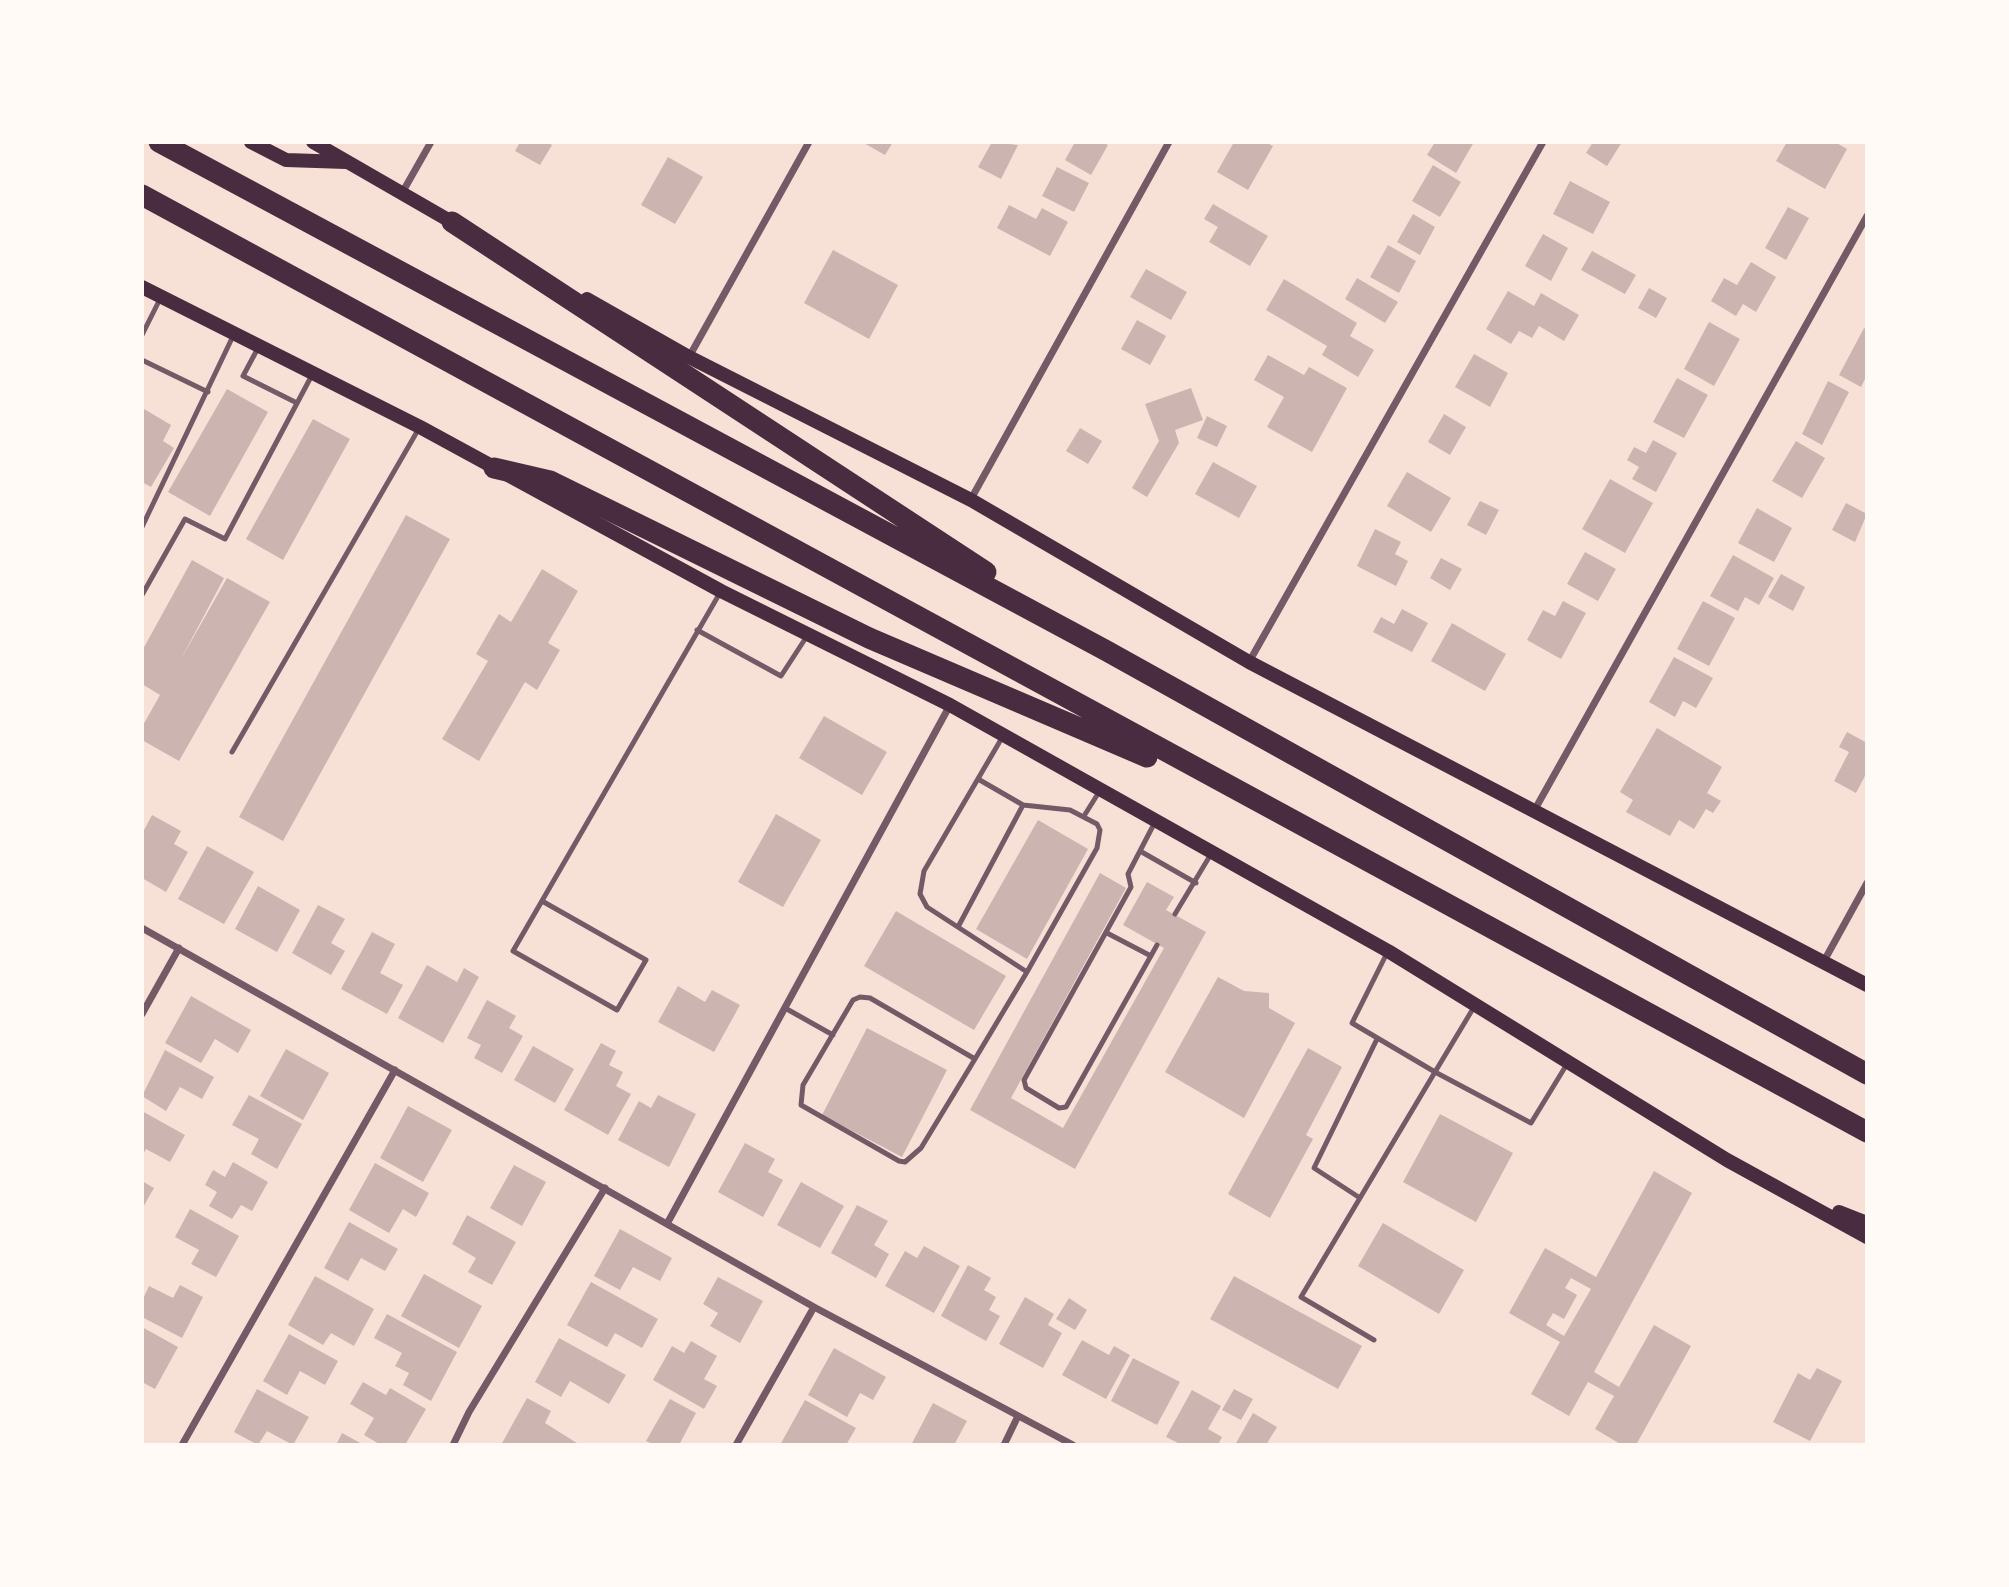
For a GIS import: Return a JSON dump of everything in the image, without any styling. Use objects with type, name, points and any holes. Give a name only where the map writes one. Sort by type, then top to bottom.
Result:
[{"type":"highway","points":[[159,142],[1105,650],[1867,1074]]},
{"type":"highway","points":[[142,195],[1264,807],[1867,1132]]},
{"type":"highway","points":[[452,222],[1105,650]]},
{"type":"highway","points":[[494,468],[550,481],[869,638],[1264,807]]},
{"type":"main road","points":[[251,142],[286,160],[347,162]]},
{"type":"main road","points":[[313,142],[689,357],[971,500],[1249,662],[1867,985]]},
{"type":"main road","points":[[142,287],[420,427],[721,592],[950,705],[1101,788],[1388,951],[1727,1160],[1867,1237]]},
{"type":"main road","points":[[1788,1193],[1867,1223]]},
{"type":"street","points":[[401,193],[431,142]]},
{"type":"street","points":[[689,357],[809,142]]},
{"type":"street","points":[[971,500],[1169,142]]},
{"type":"street","points":[[1249,662],[1543,142]]},
{"type":"street","points":[[1533,812],[1867,216]]},
{"type":"street","points":[[668,1222],[950,705]]},
{"type":"street","points":[[1824,961],[1867,883]]},
{"type":"street","points":[[142,928],[668,1222],[814,1307],[1073,1445]]},
{"type":"street","points":[[142,1014],[179,948]]},
{"type":"street","points":[[182,1445],[395,1070]]},
{"type":"street","points":[[453,1445],[469,1412],[605,1188]]},
{"type":"street","points":[[736,1445],[814,1307]]},
{"type":"street","points":[[1004,1445],[1018,1416]]},
{"type":"lane","points":[[142,335],[161,297]]},
{"type":"lane","points":[[142,527],[235,333]]},
{"type":"lane","points":[[260,345],[243,376],[298,403]]},
{"type":"lane","points":[[142,360],[208,392]]},
{"type":"lane","points":[[142,595],[185,519],[225,539],[314,372]]},
{"type":"lane","points":[[232,752],[420,427]]},
{"type":"lane","points":[[542,901],[646,960],[617,1010],[513,951],[721,592]]},
{"type":"lane","points":[[697,630],[781,676],[807,636]]},
{"type":"lane","points":[[1003,736],[920,882],[920,894],[926,906],[1027,972]]},
{"type":"lane","points":[[975,1059],[870,998],[853,1000],[803,1085],[801,1105],[905,1162],[921,1148],[975,1059],[1027,972],[1097,848],[1100,830],[1084,816],[1070,810],[1023,805],[978,779]]},
{"type":"lane","points":[[1084,816],[1101,788]]},
{"type":"lane","points":[[958,927],[1023,805]]},
{"type":"lane","points":[[1157,819],[1128,874],[1131,887],[1024,1080],[1026,1088],[1059,1108],[1066,1107],[1157,945]]},
{"type":"lane","points":[[1140,850],[1196,884]]},
{"type":"lane","points":[[1175,914],[1196,884],[1213,850]]},
{"type":"lane","points":[[1107,933],[1151,956]]},
{"type":"lane","points":[[1388,951],[1352,1023],[1377,1039],[1531,1123],[1568,1061]]},
{"type":"lane","points":[[1374,1339],[1301,1297],[1476,1004]]},
{"type":"lane","points":[[785,1008],[833,1035]]},
{"type":"lane","points":[[1360,1198],[1314,1168],[1377,1039]]},
{"type":"building","points":[[520,142],[547,142],[552,145],[540,165],[515,151]]},
{"type":"building","points":[[862,142],[893,142],[885,155]]},
{"type":"building","points":[[992,142],[1018,145],[1001,179],[978,167]]},
{"type":"building","points":[[1075,142],[1101,142],[1108,145],[1091,175],[1065,160]]},
{"type":"building","points":[[1234,142],[1265,142],[1273,146],[1248,190],[1217,172]]},
{"type":"building","points":[[1435,142],[1474,142],[1456,173],[1427,155]]},
{"type":"building","points":[[1593,142],[1622,142],[1607,166],[1586,153]]},
{"type":"building","points":[[1787,142],[1835,142],[1847,149],[1825,189],[1776,161]]},
{"type":"building","points":[[668,157],[703,177],[675,224],[641,205]]},
{"type":"building","points":[[1433,165],[1461,182],[1440,217],[1412,201]]},
{"type":"building","points":[[1057,167],[1089,183],[1074,212],[1042,196]]},
{"type":"building","points":[[1570,181],[1610,202],[1593,234],[1553,214]]},
{"type":"building","points":[[1213,204],[1268,236],[1250,266],[1209,242],[1218,227],[1204,219]]},
{"type":"building","points":[[1009,205],[1036,219],[1042,208],[1068,222],[1050,256],[997,228]]},
{"type":"building","points":[[1788,207],[1809,218],[1786,260],[1765,248]]},
{"type":"building","points":[[1413,214],[1435,227],[1420,255],[1397,242]]},
{"type":"building","points":[[1543,234],[1568,248],[1551,281],[1525,266]]},
{"type":"building","points":[[1388,245],[1416,261],[1399,293],[1370,277]]},
{"type":"building","points":[[833,250],[898,285],[869,339],[804,303]]},
{"type":"building","points":[[1592,251],[1636,275],[1625,294],[1581,270]]},
{"type":"building","points":[[1751,262],[1776,277],[1756,312],[1743,304],[1736,316],[1711,301],[1724,278],[1737,285]]},
{"type":"building","points":[[1146,269],[1187,292],[1171,320],[1130,297]]},
{"type":"building","points":[[1357,278],[1398,302],[1385,323],[1345,299]]},
{"type":"building","points":[[1284,279],[1357,323],[1350,336],[1374,350],[1358,377],[1322,355],[1327,346],[1266,310]]},
{"type":"building","points":[[1649,288],[1667,298],[1656,318],[1638,308]]},
{"type":"building","points":[[1508,291],[1534,306],[1541,293],[1579,315],[1564,341],[1539,326],[1532,338],[1519,331],[1511,344],[1486,329]]},
{"type":"building","points":[[1137,320],[1166,336],[1150,365],[1121,349]]},
{"type":"building","points":[[1709,322],[1740,339],[1714,386],[1684,369]]},
{"type":"building","points":[[1864,328],[1867,330],[1867,375],[1861,387],[1839,375]]},
{"type":"building","points":[[1474,354],[1508,373],[1490,407],[1455,387]]},
{"type":"building","points":[[1268,355],[1304,375],[1309,367],[1347,388],[1312,452],[1267,427],[1284,397],[1254,380]]},
{"type":"building","points":[[1677,378],[1708,395],[1684,438],[1653,422]]},
{"type":"building","points":[[1828,381],[1849,392],[1822,445],[1802,434]]},
{"type":"building","points":[[1191,388],[1203,420],[1175,430],[1179,443],[1147,497],[1132,488],[1159,441],[1145,404]]},
{"type":"building","points":[[227,389],[268,412],[210,516],[168,492]]},
{"type":"building","points":[[144,409],[171,425],[163,441],[174,448],[151,487],[142,482]]},
{"type":"building","points":[[1444,414],[1466,427],[1450,455],[1428,442]]},
{"type":"building","points":[[1207,416],[1227,426],[1217,447],[1197,438]]},
{"type":"building","points":[[313,419],[350,439],[283,560],[246,539]]},
{"type":"building","points":[[1080,428],[1102,441],[1088,464],[1066,451]]},
{"type":"building","points":[[1653,440],[1677,453],[1656,492],[1632,479],[1639,467],[1627,460],[1634,447],[1646,453]]},
{"type":"building","points":[[1796,441],[1825,458],[1802,498],[1772,481]]},
{"type":"building","points":[[1213,462],[1257,486],[1239,518],[1195,494]]},
{"type":"building","points":[[1407,472],[1451,498],[1431,532],[1387,506]]},
{"type":"building","points":[[1610,479],[1653,503],[1625,553],[1582,529]]},
{"type":"building","points":[[1480,501],[1499,510],[1486,535],[1467,525]]},
{"type":"building","points":[[1846,503],[1867,514],[1855,542],[1832,530]]},
{"type":"building","points":[[1757,508],[1792,528],[1774,562],[1738,543]]},
{"type":"building","points":[[406,515],[450,539],[283,841],[239,817]]},
{"type":"building","points":[[1375,529],[1401,542],[1395,554],[1408,561],[1396,586],[1357,566]]},
{"type":"building","points":[[1585,552],[1616,569],[1598,601],[1567,584]]},
{"type":"building","points":[[1733,555],[1774,578],[1759,605],[1745,597],[1738,611],[1710,596]]},
{"type":"building","points":[[1441,558],[1462,569],[1450,590],[1430,578]]},
{"type":"building","points":[[192,560],[224,578],[180,661],[227,578],[270,602],[179,761],[142,740],[142,727],[160,695],[142,684],[142,651]]},
{"type":"building","points":[[542,569],[578,591],[548,643],[560,650],[537,690],[525,682],[479,761],[442,739],[488,661],[476,654],[499,614],[511,622]]},
{"type":"building","points":[[1781,574],[1805,587],[1793,611],[1768,597]]},
{"type":"building","points":[[1563,601],[1586,613],[1561,659],[1527,640],[1543,610],[1555,616]]},
{"type":"building","points":[[1703,601],[1735,618],[1709,666],[1677,649]]},
{"type":"building","points":[[1402,609],[1428,623],[1412,652],[1373,632],[1381,617],[1394,624]]},
{"type":"building","points":[[1452,623],[1506,654],[1485,691],[1431,661]]},
{"type":"building","points":[[1674,657],[1713,678],[1696,708],[1683,701],[1675,717],[1649,702]]},
{"type":"building","points":[[824,716],[887,752],[862,795],[799,758]]},
{"type":"building","points":[[1657,728],[1722,767],[1707,793],[1721,801],[1713,813],[1706,809],[1694,829],[1679,820],[1670,836],[1626,812],[1633,800],[1620,792]]},
{"type":"building","points":[[1847,732],[1867,743],[1867,772],[1856,793],[1834,781],[1849,752],[1839,747]]},
{"type":"building","points":[[776,814],[821,840],[783,907],[738,882]]},
{"type":"building","points":[[152,815],[181,831],[174,844],[188,852],[166,892],[142,878],[142,834]]},
{"type":"building","points":[[1038,820],[1088,849],[1027,959],[976,929]]},
{"type":"building","points":[[207,846],[254,872],[224,924],[178,899]]},
{"type":"building","points":[[1100,873],[1126,888],[1011,1098],[1063,1128],[1164,948],[1123,925],[1147,882],[1174,897],[1166,910],[1206,932],[1075,1169],[970,1110]]},
{"type":"building","points":[[258,886],[300,910],[277,952],[235,929]]},
{"type":"building","points":[[318,905],[345,919],[331,943],[345,951],[331,975],[292,953]]},
{"type":"building","points":[[896,911],[1006,976],[974,1030],[864,966]]},
{"type":"building","points":[[372,932],[395,944],[380,973],[403,985],[387,1014],[341,989]]},
{"type":"building","points":[[427,965],[457,982],[464,968],[479,977],[443,1043],[398,1018]]},
{"type":"building","points":[[1218,977],[1244,991],[1269,993],[1269,1008],[1295,1023],[1244,1118],[1165,1072]]},
{"type":"building","points":[[678,986],[705,1002],[712,990],[740,1005],[714,1052],[658,1022]]},
{"type":"building","points":[[191,996],[251,1030],[238,1053],[215,1039],[201,1063],[165,1043]]},
{"type":"building","points":[[487,1000],[516,1016],[509,1028],[523,1036],[502,1073],[474,1058],[481,1045],[467,1038]]},
{"type":"building","points":[[867,1028],[947,1070],[902,1157],[822,1115]]},
{"type":"building","points":[[601,1043],[616,1051],[609,1065],[623,1072],[616,1086],[631,1094],[608,1135],[564,1110]]},
{"type":"building","points":[[533,1046],[574,1069],[555,1103],[514,1080]]},
{"type":"building","points":[[1308,1048],[1342,1067],[1306,1135],[1313,1139],[1270,1218],[1228,1194]]},
{"type":"building","points":[[286,1049],[329,1073],[303,1120],[260,1096]]},
{"type":"building","points":[[165,1050],[214,1077],[202,1099],[180,1087],[166,1111],[142,1096]]},
{"type":"building","points":[[249,1095],[302,1124],[277,1169],[251,1154],[259,1139],[232,1125]]},
{"type":"building","points":[[658,1095],[696,1114],[669,1167],[618,1140],[639,1101],[651,1108]]},
{"type":"building","points":[[408,1106],[452,1130],[423,1182],[380,1158]]},
{"type":"building","points":[[142,1111],[185,1135],[170,1162],[146,1149],[142,1156]]},
{"type":"building","points":[[1440,1114],[1513,1153],[1476,1222],[1403,1182]]},
{"type":"building","points":[[745,1143],[775,1159],[768,1172],[783,1180],[763,1217],[718,1192]]},
{"type":"building","points":[[233,1162],[268,1182],[252,1211],[241,1205],[232,1219],[209,1206],[217,1192],[205,1185],[213,1170],[225,1177]]},
{"type":"building","points":[[375,1163],[429,1193],[416,1217],[403,1209],[389,1233],[349,1210]]},
{"type":"building","points":[[514,1165],[546,1182],[522,1226],[490,1208]]},
{"type":"building","points":[[1654,1171],[1692,1193],[1594,1372],[1619,1387],[1654,1325],[1691,1346],[1636,1445],[1622,1445],[1595,1429],[1614,1396],[1588,1382],[1569,1416],[1531,1394],[1560,1342],[1509,1313],[1545,1248],[1596,1277]],"holes":[[[1571,1278],[1591,1289],[1564,1336],[1546,1325],[1553,1313],[1564,1319],[1577,1295],[1565,1288]]]},
{"type":"building","points":[[142,1181],[154,1188],[142,1209]]},
{"type":"building","points":[[801,1182],[844,1206],[820,1248],[777,1225]]},
{"type":"building","points":[[857,1205],[888,1221],[874,1245],[889,1254],[876,1278],[831,1253]]},
{"type":"building","points":[[190,1209],[239,1236],[216,1277],[191,1264],[199,1250],[175,1237]]},
{"type":"building","points":[[467,1215],[516,1242],[492,1285],[468,1272],[476,1258],[452,1244]]},
{"type":"building","points":[[349,1222],[398,1249],[385,1271],[361,1258],[348,1281],[324,1268]]},
{"type":"building","points":[[1383,1223],[1464,1270],[1439,1314],[1358,1266]]},
{"type":"building","points":[[620,1229],[672,1258],[660,1281],[633,1267],[620,1290],[594,1276]]},
{"type":"building","points":[[924,1246],[960,1266],[934,1313],[885,1286],[905,1251],[917,1258]]},
{"type":"building","points":[[968,1265],[991,1278],[984,1290],[996,1297],[989,1310],[1000,1316],[986,1341],[941,1316]]},
{"type":"building","points":[[424,1274],[482,1306],[459,1348],[401,1316]]},
{"type":"building","points":[[315,1276],[374,1309],[354,1346],[331,1333],[323,1345],[288,1325]]},
{"type":"building","points":[[1234,1276],[1362,1346],[1338,1389],[1210,1319]]},
{"type":"building","points":[[718,1277],[763,1301],[740,1343],[710,1326],[718,1313],[703,1304]]},
{"type":"building","points":[[591,1282],[658,1319],[642,1348],[615,1333],[607,1347],[567,1325]]},
{"type":"building","points":[[180,1285],[203,1297],[182,1338],[142,1317],[142,1301],[149,1286],[173,1298]]},
{"type":"building","points":[[1025,1297],[1054,1314],[1048,1325],[1062,1333],[1043,1368],[999,1344]]},
{"type":"building","points":[[1069,1298],[1087,1310],[1075,1330],[1056,1319]]},
{"type":"building","points":[[387,1314],[457,1352],[431,1401],[403,1385],[409,1373],[395,1366],[402,1353],[374,1338]]},
{"type":"building","points":[[142,1327],[178,1347],[155,1389],[142,1382]]},
{"type":"building","points":[[289,1334],[338,1361],[325,1385],[300,1371],[287,1395],[263,1381]]},
{"type":"building","points":[[559,1338],[626,1375],[609,1404],[570,1381],[561,1397],[535,1382]]},
{"type":"building","points":[[1082,1340],[1109,1355],[1114,1346],[1130,1355],[1106,1399],[1062,1375]]},
{"type":"building","points":[[691,1341],[717,1356],[704,1379],[717,1386],[704,1409],[653,1380],[672,1346],[684,1353]]},
{"type":"building","points":[[834,1348],[886,1377],[873,1400],[860,1393],[847,1417],[808,1395]]},
{"type":"building","points":[[1133,1358],[1180,1382],[1157,1425],[1111,1401]]},
{"type":"building","points":[[1817,1368],[1842,1381],[1810,1441],[1773,1422],[1798,1373],[1810,1380]]},
{"type":"building","points":[[363,1382],[386,1395],[390,1388],[426,1409],[405,1445],[381,1445],[364,1435],[374,1418],[350,1404]]},
{"type":"building","points":[[257,1389],[309,1417],[293,1445],[267,1431],[258,1445],[234,1432]]},
{"type":"building","points":[[1234,1389],[1253,1399],[1241,1420],[1222,1410]]},
{"type":"building","points":[[1192,1390],[1221,1406],[1208,1429],[1222,1437],[1218,1445],[1182,1445],[1166,1437]]},
{"type":"building","points":[[527,1398],[551,1411],[545,1423],[580,1445],[501,1445]]},
{"type":"building","points":[[670,1399],[696,1413],[679,1445],[655,1445],[646,1441]]},
{"type":"building","points":[[805,1400],[856,1428],[846,1445],[780,1445]]},
{"type":"building","points":[[933,1403],[967,1421],[954,1445],[911,1445]]},
{"type":"building","points":[[1253,1413],[1277,1427],[1266,1445],[1235,1445]]},
{"type":"building","points":[[342,1433],[364,1445],[336,1445]]}]
